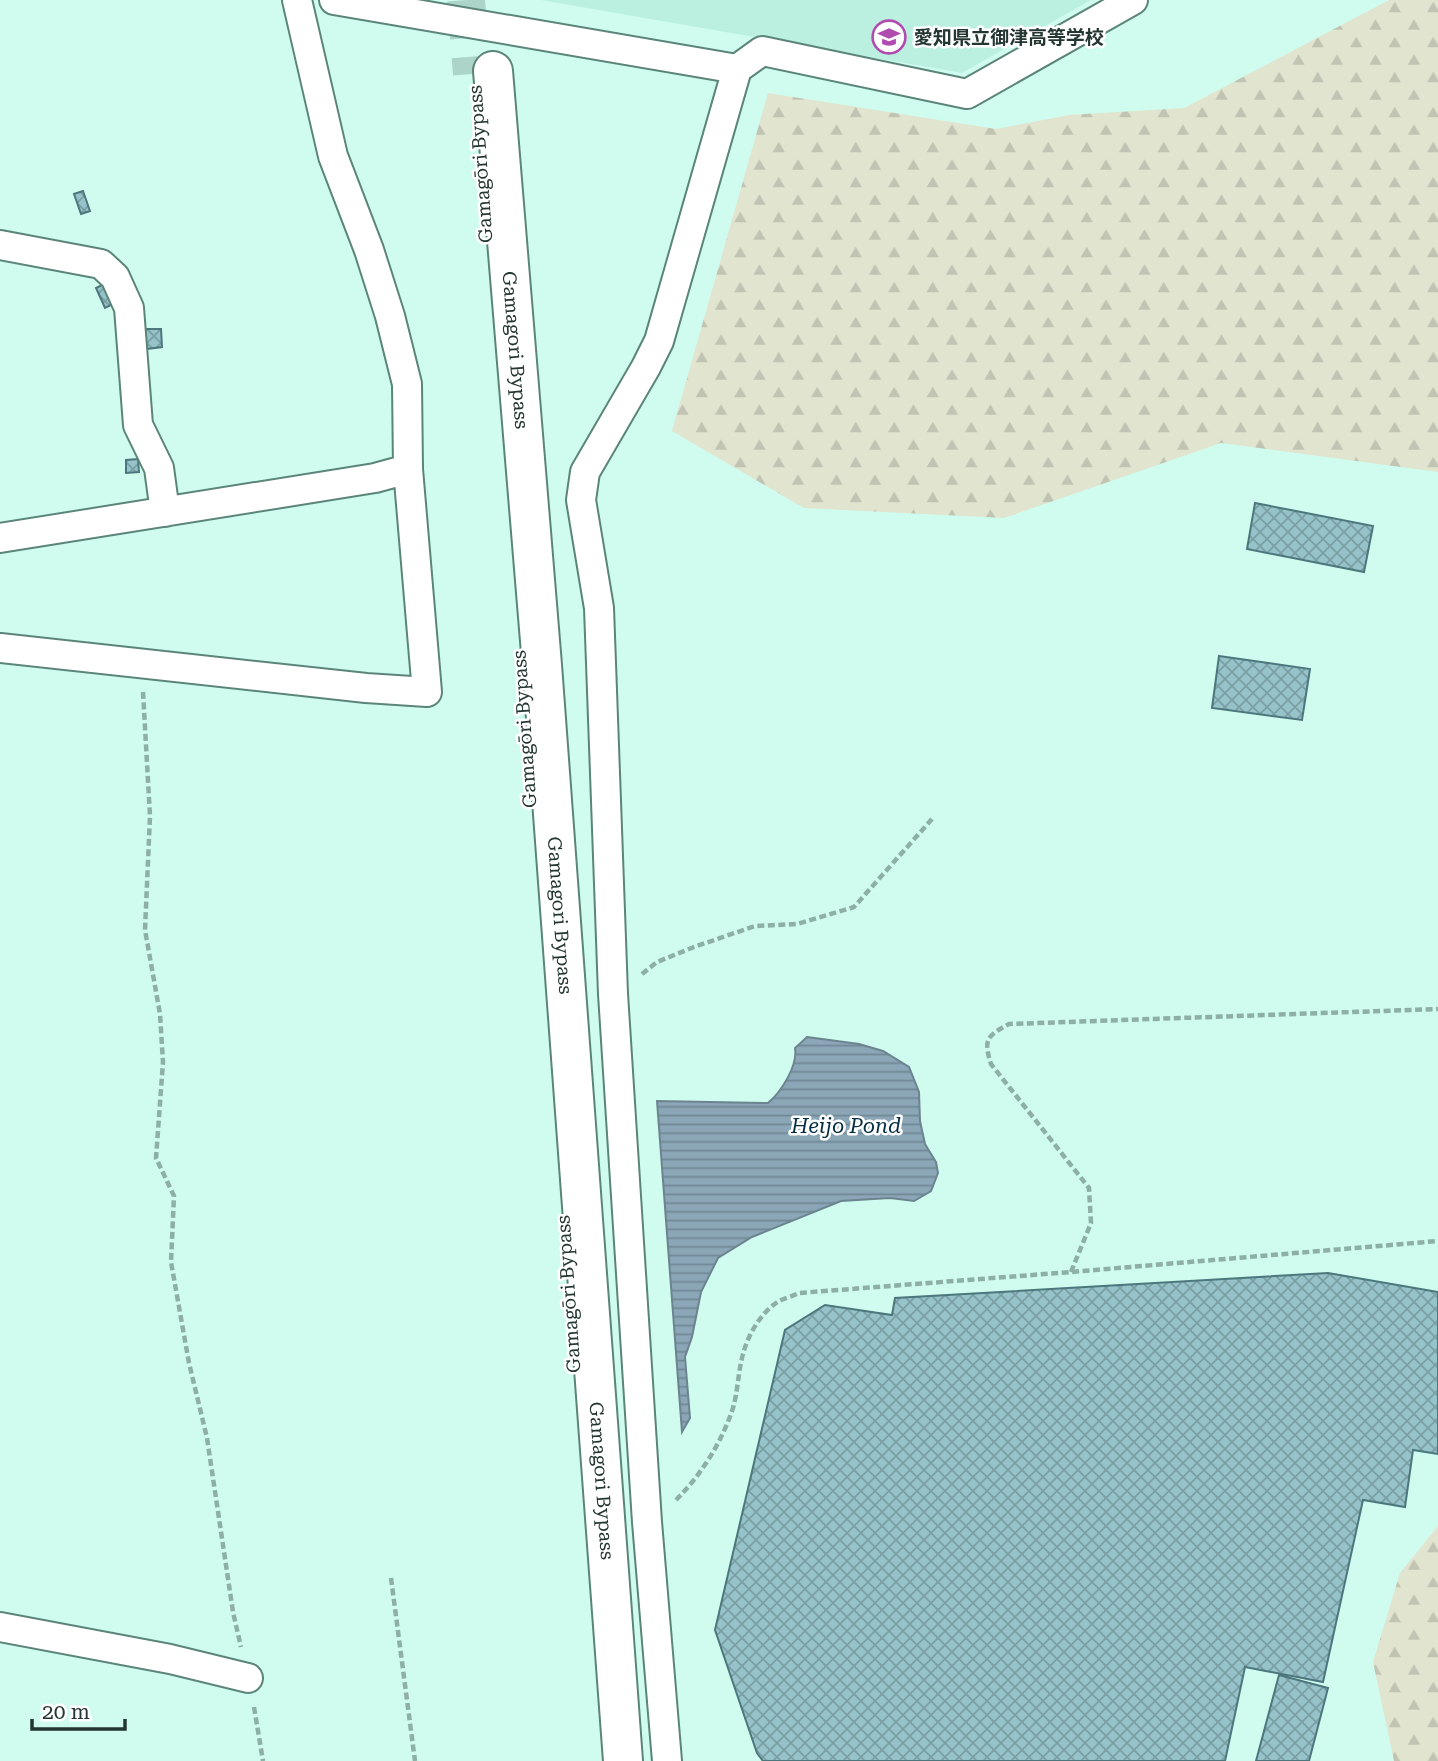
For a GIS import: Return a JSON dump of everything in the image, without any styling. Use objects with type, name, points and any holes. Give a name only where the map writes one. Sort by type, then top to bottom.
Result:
[{"type":"highway","name":"Gamagōri Bypass","points":[[483,72],[605,1761]]},
{"type":"highway","name":"Gamagori Bypass","points":[[483,72],[542,665],[623,1761]]},
{"type":"street","points":[[0,649],[366,688],[427,692],[408,470],[407,384],[390,316],[369,250],[333,156],[297,0]]},
{"type":"street","points":[[334,0],[737,69]]},
{"type":"street","points":[[667,1761],[647,1522],[612,995],[599,608],[581,500],[585,472],[659,341],[737,69],[762,51],[967,94],[1133,0]]},
{"type":"street","points":[[0,244],[101,264],[115,277],[130,308],[138,425],[159,468],[165,512]]},
{"type":"street","points":[[0,538],[375,478],[408,470]]},
{"type":"street","points":[[0,1627],[170,1659],[248,1678]]},
{"type":"path","points":[[141,664],[150,816],[145,930],[160,1014],[163,1062],[156,1157],[174,1196],[171,1262],[189,1363],[208,1438],[233,1612],[258,1723],[263,1761]]},
{"type":"path","points":[[612,995],[657,962],[694,947],[755,926],[797,924],[854,906],[932,819]]},
{"type":"path","points":[[1071,1272],[1091,1223],[1089,1188],[991,1064],[986,1048],[991,1034],[1009,1024],[1438,1009]]},
{"type":"path","points":[[647,1522],[677,1498],[702,1470],[717,1445],[733,1408],[743,1353],[751,1333],[763,1315],[778,1302],[799,1293],[1438,1241]]},
{"type":"path","points":[[391,1578],[415,1761]]},
{"type":"shaded area","name":"愛知県立御津高等学校","points":[[541,0],[1091,0],[962,73]]},
{"type":"green space","points":[[1389,0],[1438,0],[1438,472],[1221,443],[1004,518],[804,508],[672,431],[768,93],[996,129],[1069,115],[1184,108]]},
{"type":"green space","points":[[1438,1526],[1438,1761],[1394,1761],[1373,1662],[1400,1573]]},
{"type":"water","name":"Heijo Pond","points":[[807,1037],[859,1044],[883,1051],[909,1067],[919,1092],[920,1121],[925,1144],[936,1162],[938,1173],[931,1191],[914,1201],[890,1198],[841,1201],[752,1237],[718,1258],[701,1292],[685,1357],[690,1418],[682,1432],[657,1101],[768,1103],[788,1078],[794,1063],[795,1048]]},
{"type":"building","points":[[83,191],[90,211],[81,214],[74,194]]},
{"type":"building","points":[[104,284],[113,304],[105,308],[96,288]]},
{"type":"building","points":[[145,329],[161,329],[162,347],[146,349]]},
{"type":"building","points":[[138,459],[139,472],[126,473],[126,460]]},
{"type":"building","points":[[1255,503],[1373,526],[1364,572],[1247,549]]},
{"type":"building","points":[[1219,656],[1310,669],[1302,720],[1212,708]]},
{"type":"building","points":[[1328,1273],[1438,1292],[1438,1454],[1413,1450],[1405,1507],[1363,1500],[1323,1682],[1245,1667],[1225,1761],[763,1761],[757,1753],[715,1630],[785,1330],[825,1305],[892,1315],[895,1298]]},
{"type":"building","points":[[1279,1675],[1328,1688],[1309,1761],[1256,1761]]},
{"type":"tunnel","points":[[466,0],[472,74]]},
{"type":"place","name":"愛知県立御津高等学校","points":[[889,37]]}]
